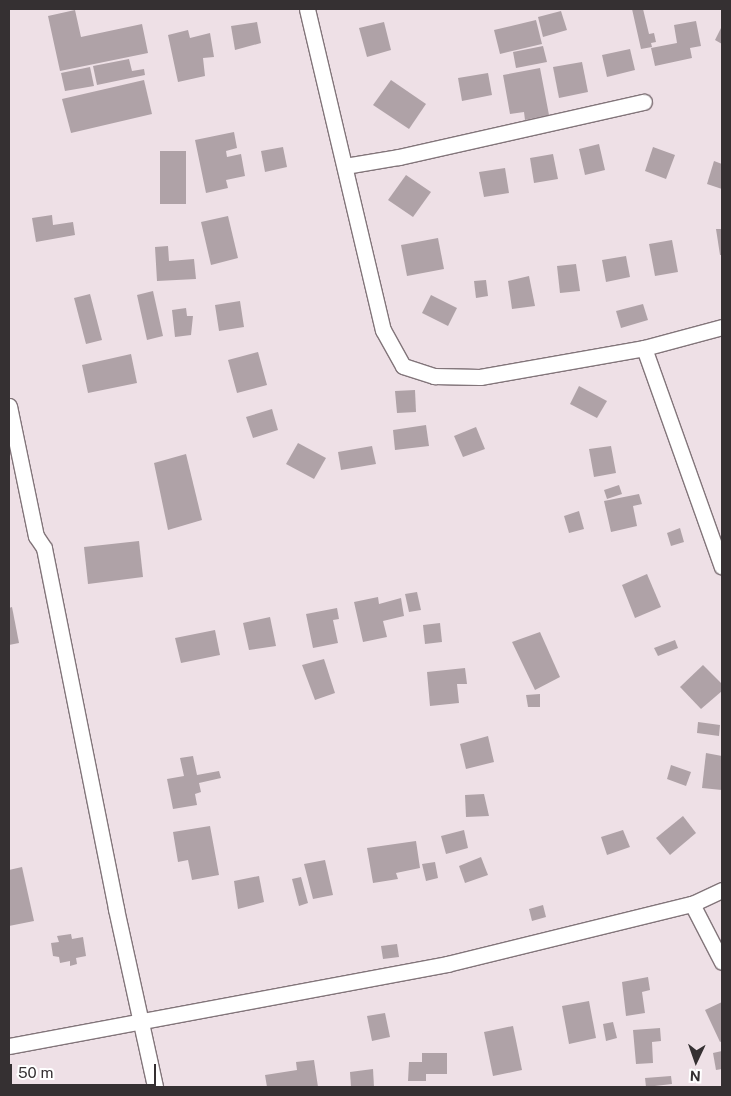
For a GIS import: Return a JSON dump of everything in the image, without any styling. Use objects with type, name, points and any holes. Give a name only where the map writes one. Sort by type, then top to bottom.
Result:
[{"type":"street","points":[[307,9],[383,330],[403,366],[434,376],[480,377],[644,348],[722,327]]},
{"type":"street","points":[[345,166],[399,157],[644,102]]},
{"type":"street","points":[[644,348],[722,567]]},
{"type":"street","points":[[9,406],[36,536],[44,548],[114,900],[155,1087]]},
{"type":"street","points":[[9,1046],[141,1020],[299,994],[447,964],[692,904],[722,890]]},
{"type":"street","points":[[692,904],[722,962]]},
{"type":"building","points":[[632,9],[643,9],[649,34],[654,33],[656,42],[651,43],[652,47],[641,49]]},
{"type":"building","points":[[75,10],[81,37],[142,24],[148,53],[60,71],[48,16]]},
{"type":"building","points":[[561,11],[567,30],[543,37],[538,17]]},
{"type":"building","points":[[536,20],[542,44],[500,54],[494,30]]},
{"type":"building","points":[[696,21],[701,46],[690,48],[692,58],[655,66],[651,48],[677,43],[674,25]]},
{"type":"building","points":[[257,22],[261,43],[235,50],[231,26]]},
{"type":"building","points":[[384,22],[391,50],[367,57],[359,28]]},
{"type":"building","points":[[722,26],[722,44],[715,40]]},
{"type":"building","points":[[188,30],[190,38],[210,33],[214,57],[203,58],[205,76],[178,82],[168,35]]},
{"type":"building","points":[[543,46],[547,62],[516,68],[513,52]]},
{"type":"building","points":[[630,49],[635,70],[607,77],[602,55]]},
{"type":"building","points":[[129,59],[132,71],[144,69],[145,75],[97,85],[93,66]]},
{"type":"building","points":[[582,62],[588,92],[559,98],[553,67]]},
{"type":"building","points":[[90,67],[94,86],[65,91],[61,73]]},
{"type":"building","points":[[540,68],[549,115],[525,120],[524,112],[510,114],[503,75]]},
{"type":"building","points":[[488,73],[492,95],[462,101],[458,78]]},
{"type":"building","points":[[144,80],[152,114],[71,133],[62,99]]},
{"type":"building","points":[[391,80],[426,104],[409,129],[373,105]]},
{"type":"building","points":[[234,132],[237,148],[226,151],[227,157],[241,154],[245,176],[226,180],[228,188],[206,193],[195,140]]},
{"type":"building","points":[[599,144],[605,170],[585,175],[579,149]]},
{"type":"building","points":[[283,147],[287,167],[265,172],[261,151]]},
{"type":"building","points":[[653,147],[675,155],[666,179],[645,171]]},
{"type":"building","points":[[160,151],[186,151],[186,204],[160,204]]},
{"type":"building","points":[[553,154],[558,179],[534,183],[530,158]]},
{"type":"building","points":[[714,161],[722,164],[722,189],[707,184]]},
{"type":"building","points":[[505,168],[509,193],[484,197],[479,172]]},
{"type":"building","points":[[406,175],[431,192],[413,217],[388,200]]},
{"type":"building","points":[[52,215],[53,225],[73,222],[75,235],[36,242],[32,218]]},
{"type":"building","points":[[228,216],[238,258],[211,265],[201,222]]},
{"type":"building","points":[[716,229],[722,229],[722,255],[720,255]]},
{"type":"building","points":[[438,238],[444,269],[407,276],[401,245]]},
{"type":"building","points":[[672,240],[678,272],[655,276],[649,244]]},
{"type":"building","points":[[168,246],[169,261],[194,259],[196,279],[157,281],[155,247]]},
{"type":"building","points":[[626,256],[630,277],[606,282],[602,260]]},
{"type":"building","points":[[576,264],[580,291],[560,293],[557,266]]},
{"type":"building","points":[[529,276],[535,306],[512,309],[508,281]]},
{"type":"building","points":[[486,280],[488,296],[476,298],[474,281]]},
{"type":"building","points":[[153,291],[163,336],[147,340],[137,295]]},
{"type":"building","points":[[90,294],[102,340],[86,344],[74,298]]},
{"type":"building","points":[[431,295],[457,308],[448,326],[422,313]]},
{"type":"building","points":[[240,301],[244,327],[219,331],[215,305]]},
{"type":"building","points":[[643,304],[648,320],[621,328],[616,311]]},
{"type":"building","points":[[186,308],[187,316],[193,316],[191,335],[175,337],[172,310]]},
{"type":"building","points":[[258,352],[267,385],[237,393],[228,360]]},
{"type":"building","points":[[131,354],[137,383],[88,393],[82,365]]},
{"type":"building","points":[[579,386],[607,401],[597,418],[570,404]]},
{"type":"building","points":[[415,390],[416,412],[397,413],[395,391]]},
{"type":"building","points":[[272,409],[278,430],[253,438],[246,417]]},
{"type":"building","points":[[426,425],[429,446],[395,450],[393,430]]},
{"type":"building","points":[[476,427],[485,449],[463,457],[454,436]]},
{"type":"building","points":[[298,443],[326,458],[314,479],[286,464]]},
{"type":"building","points":[[372,446],[376,464],[341,470],[338,452]]},
{"type":"building","points":[[611,446],[616,473],[594,477],[589,449]]},
{"type":"building","points":[[186,454],[202,520],[168,530],[154,463]]},
{"type":"building","points":[[619,485],[622,494],[607,499],[604,490]]},
{"type":"building","points":[[639,494],[642,504],[633,506],[637,526],[611,532],[604,501]]},
{"type":"building","points":[[579,511],[584,529],[569,533],[564,516]]},
{"type":"building","points":[[680,528],[684,542],[671,546],[667,533]]},
{"type":"building","points":[[139,541],[143,577],[88,584],[84,547]]},
{"type":"building","points":[[647,574],[661,607],[635,618],[622,585]]},
{"type":"building","points":[[417,592],[421,610],[409,612],[405,594]]},
{"type":"building","points":[[378,597],[379,604],[401,598],[404,616],[383,621],[387,637],[363,642],[354,602]]},
{"type":"building","points":[[12,607],[19,643],[9,645],[9,608]]},
{"type":"building","points":[[337,608],[339,619],[333,620],[338,643],[313,648],[306,614]]},
{"type":"building","points":[[270,617],[276,646],[249,650],[243,623]]},
{"type":"building","points":[[440,623],[442,642],[425,644],[423,625]]},
{"type":"building","points":[[215,630],[220,655],[181,663],[175,638]]},
{"type":"building","points":[[540,632],[560,677],[535,690],[512,642]]},
{"type":"building","points":[[675,640],[678,648],[658,656],[654,648]]},
{"type":"building","points":[[324,659],[335,693],[315,700],[302,665]]},
{"type":"building","points":[[703,665],[722,684],[722,691],[701,709],[680,687]]},
{"type":"building","points":[[465,668],[467,684],[457,684],[459,703],[430,706],[427,672]]},
{"type":"building","points":[[540,694],[540,707],[528,707],[526,695]]},
{"type":"building","points":[[698,722],[720,725],[719,736],[697,733]]},
{"type":"building","points":[[488,736],[494,762],[466,769],[460,744]]},
{"type":"building","points":[[706,753],[722,756],[722,790],[702,788]]},
{"type":"building","points":[[193,756],[197,775],[219,771],[221,778],[199,783],[201,792],[195,794],[197,805],[173,809],[167,779],[184,776],[180,758]]},
{"type":"building","points":[[671,765],[691,772],[686,786],[667,779]]},
{"type":"building","points":[[484,794],[489,816],[466,817],[465,795]]},
{"type":"building","points":[[683,816],[696,833],[670,855],[656,838]]},
{"type":"building","points":[[210,826],[219,875],[192,880],[188,860],[178,862],[173,832]]},
{"type":"building","points":[[464,830],[468,848],[446,854],[441,836]]},
{"type":"building","points":[[623,830],[630,847],[607,855],[601,837]]},
{"type":"building","points":[[416,841],[420,868],[396,873],[398,879],[373,883],[367,848]]},
{"type":"building","points":[[481,857],[488,875],[465,883],[459,866]]},
{"type":"building","points":[[325,860],[333,895],[313,899],[304,864]]},
{"type":"building","points":[[435,862],[438,878],[426,881],[422,864]]},
{"type":"building","points":[[22,867],[34,921],[9,926],[9,870]]},
{"type":"building","points":[[259,876],[264,902],[238,909],[234,881]]},
{"type":"building","points":[[301,877],[308,903],[299,906],[292,879]]},
{"type":"building","points":[[543,905],[546,917],[532,921],[529,909]]},
{"type":"building","points":[[71,934],[72,939],[83,937],[86,956],[76,958],[77,964],[70,966],[70,961],[60,963],[59,957],[53,956],[51,943],[59,942],[57,936]]},
{"type":"building","points":[[397,944],[399,957],[383,959],[381,946]]},
{"type":"building","points":[[648,977],[650,990],[642,992],[645,1013],[626,1016],[622,982]]},
{"type":"building","points":[[589,1001],[596,1038],[569,1044],[562,1006]]},
{"type":"building","points":[[722,1002],[722,1041],[720,1042],[705,1010]]},
{"type":"building","points":[[385,1013],[390,1037],[372,1041],[367,1016]]},
{"type":"building","points":[[613,1022],[617,1038],[606,1041],[603,1024]]},
{"type":"building","points":[[513,1026],[522,1070],[493,1076],[484,1032]]},
{"type":"building","points":[[660,1028],[661,1041],[652,1042],[653,1063],[636,1064],[633,1030]]},
{"type":"building","points":[[722,1051],[722,1069],[716,1070],[713,1053]]},
{"type":"building","points":[[422,1053],[447,1053],[447,1074],[426,1074],[426,1081],[408,1081],[409,1062],[422,1062]]},
{"type":"building","points":[[314,1060],[318,1087],[267,1087],[265,1075],[297,1070],[296,1062]]},
{"type":"building","points":[[373,1069],[374,1087],[351,1087],[350,1072]]},
{"type":"building","points":[[671,1076],[672,1084],[646,1087],[645,1078]]}]
